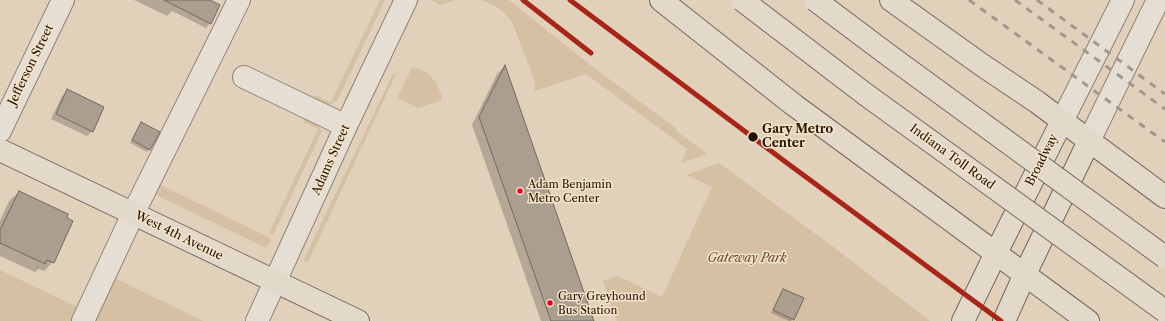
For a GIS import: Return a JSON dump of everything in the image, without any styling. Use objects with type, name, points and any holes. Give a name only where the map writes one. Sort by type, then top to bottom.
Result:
[{"type":"main road","points":[[661,0],[794,104],[1088,321]]},
{"type":"main road","name":"Indiana Toll Road","points":[[742,0],[865,94],[1165,311]]},
{"type":"main road","points":[[815,0],[1165,257]]},
{"type":"main road","points":[[891,0],[1062,121],[1165,197]]},
{"type":"main road","name":"Broadway","points":[[963,321],[1062,121]]},
{"type":"main road","points":[[1004,321],[1089,141]]},
{"type":"main road","name":"West 4th Avenue","points":[[0,150],[358,321]]},
{"type":"street","name":"Jefferson Street","points":[[0,131],[63,0]]},
{"type":"street","points":[[83,321],[133,214],[239,0]]},
{"type":"street","name":"Adams Street","points":[[258,321],[346,126],[406,0]]},
{"type":"street","name":"Broadway","points":[[1062,121],[1123,0]]},
{"type":"street","points":[[1089,141],[1158,0]]},
{"type":"street","points":[[244,77],[346,126]]},
{"type":"green space","points":[[380,0],[385,0],[338,99],[329,105],[317,100],[314,97],[315,95],[331,102]]},
{"type":"green space","points":[[432,0],[455,0],[440,5]]},
{"type":"green space","points":[[481,0],[509,0],[593,67],[677,129],[676,131],[708,154],[681,163],[687,149],[586,74],[535,91],[535,82],[512,22],[497,7]]},
{"type":"green space","points":[[414,68],[426,72],[436,82],[442,96],[441,101],[418,108],[397,98],[411,69]]},
{"type":"green space","points":[[397,72],[308,262],[304,261],[392,76]]},
{"type":"green space","points":[[198,107],[161,185],[272,239],[266,248],[154,194]]},
{"type":"green space","points":[[306,119],[318,125],[322,130],[273,235],[269,233],[318,129],[302,121]]},
{"type":"green space","name":"Gateway Park","points":[[719,163],[831,245],[930,321],[617,321],[603,281],[618,276],[662,297],[712,187],[686,175]]},
{"type":"green space","points":[[0,270],[82,309],[76,321],[0,321]]},
{"type":"green space","points":[[113,277],[203,321],[93,321]]},
{"type":"building","points":[[164,0],[210,0],[220,5],[211,24]]},
{"type":"building","name":"Adam Benjamin Metro Center","points":[[505,65],[594,321],[551,321],[479,117]]},
{"type":"building","points":[[67,89],[104,107],[93,132],[56,114]]},
{"type":"building","points":[[141,122],[160,132],[150,150],[132,140]]},
{"type":"building","points":[[19,191],[68,214],[67,218],[73,221],[54,263],[47,260],[45,264],[0,243],[0,230]]},
{"type":"building","points":[[783,289],[804,298],[794,320],[773,310]]},
{"type":"railway","points":[[969,0],[1165,142]]},
{"type":"railway","points":[[1015,0],[1165,109]]},
{"type":"railway","points":[[1037,0],[1165,94]]},
{"type":"transit line","points":[[523,0],[591,53]]},
{"type":"transit line","points":[[570,0],[1001,321]]},
{"type":"place","name":"Gary Metro Center","points":[[753,137]]},
{"type":"place","name":"Adam Benjamin Metro Center","points":[[520,191]]},
{"type":"place","name":"Gary Greyhound Bus Station","points":[[550,303]]}]
